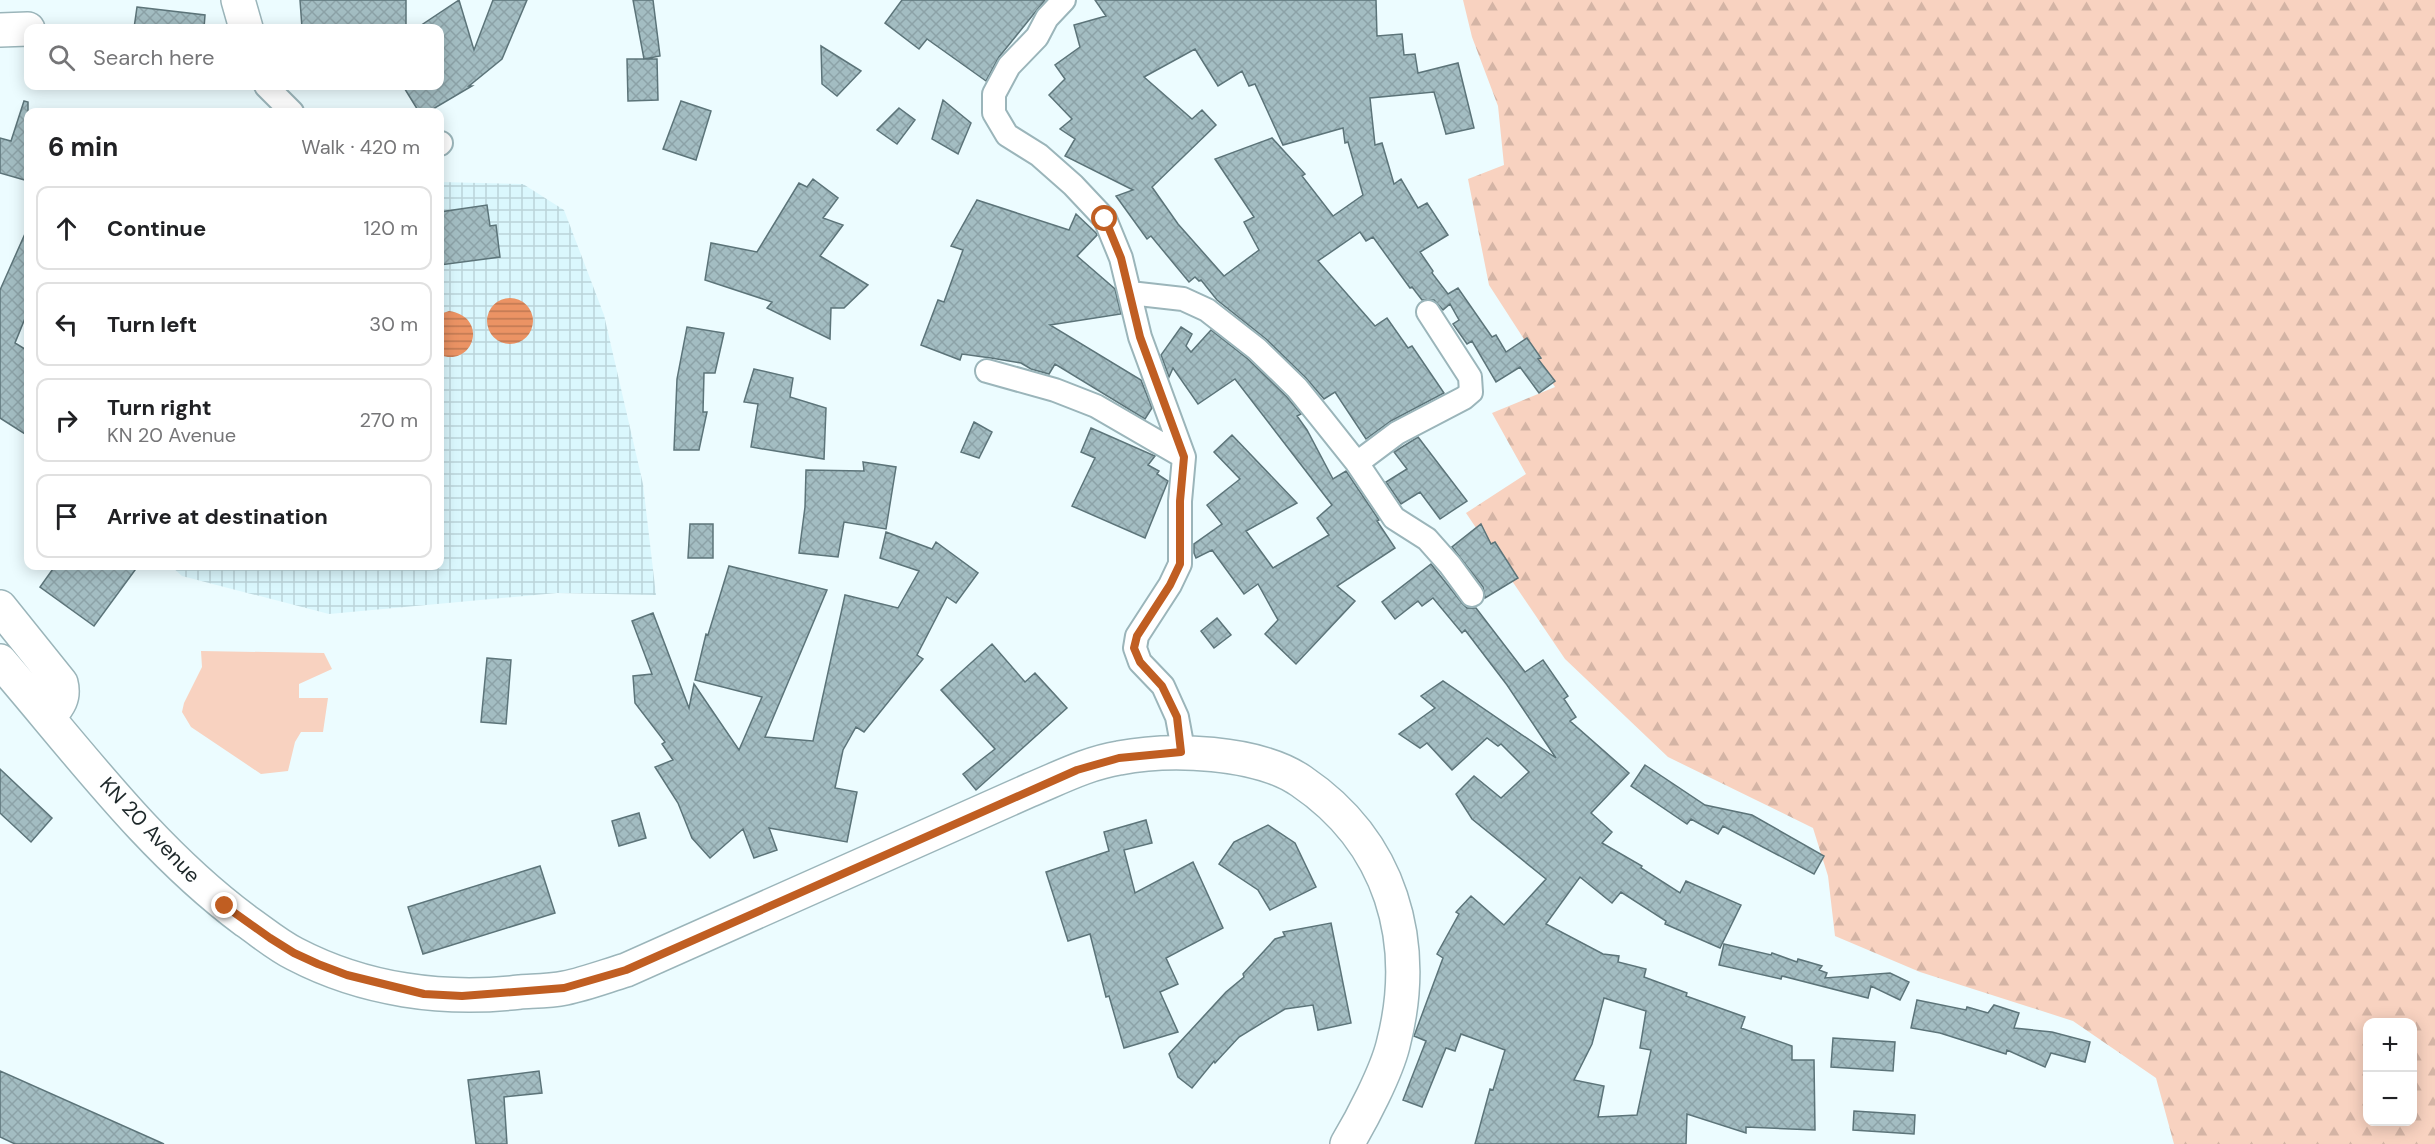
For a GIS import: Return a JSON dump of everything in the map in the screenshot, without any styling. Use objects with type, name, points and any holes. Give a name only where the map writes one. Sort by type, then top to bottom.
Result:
[{"type":"main road","points":[[238,0],[245,24]]},
{"type":"main road","points":[[0,30],[24,29]]},
{"type":"main road","points":[[0,607],[61,683],[63,692],[61,701],[50,717]]},
{"type":"main road","name":"KN 20 Avenue","points":[[0,661],[155,839],[225,906],[294,953],[347,975],[424,994],[462,996],[564,988],[626,970],[1077,770],[1119,758],[1181,752],[1234,758],[1261,764],[1300,780],[1339,810],[1379,866],[1397,912],[1402,942],[1401,1001],[1393,1045],[1387,1064],[1347,1144]]},
{"type":"street","points":[[1064,0],[1047,18],[1037,37],[1009,66],[994,94],[994,114],[1007,135],[1039,155],[1073,185],[1105,219],[1121,258],[1140,337],[1184,457],[1180,501],[1180,564],[1170,585],[1137,636],[1134,648],[1140,662],[1162,686],[1177,717],[1181,752]]},
{"type":"street","points":[[270,90],[288,108]]},
{"type":"street","points":[[1130,292],[1183,299],[1207,310],[1257,349],[1297,388],[1357,463],[1394,518],[1428,539],[1472,594]]},
{"type":"street","points":[[1357,463],[1397,432],[1464,398],[1471,392],[1470,377],[1428,312]]},
{"type":"street","points":[[987,371],[1055,390],[1096,406],[1184,457]]},
{"type":"shaded area","points":[[444,182],[523,184],[564,210],[604,315],[643,484],[656,595],[557,593],[329,614],[182,576],[175,570],[444,570]]},
{"type":"shaded area","points":[[510,298],[526,305],[533,321],[526,337],[510,344],[494,337],[487,321],[494,305]]},
{"type":"shaded area","points":[[449,311],[462,315],[470,322],[473,331],[468,348],[452,357],[444,356],[444,313]]},
{"type":"green space","points":[[1463,0],[2435,0],[2435,1144],[2174,1144],[2156,1078],[2073,1021],[1920,972],[1835,936],[1828,876],[1813,828],[1668,757],[1565,659],[1466,513],[1526,474],[1492,413],[1555,387],[1489,285],[1468,179],[1504,165],[1498,106],[1472,37]]},
{"type":"green space","points":[[201,651],[324,653],[332,669],[299,684],[299,698],[328,698],[323,732],[301,732],[295,742],[288,771],[261,774],[191,727],[182,712],[184,703],[202,667]]},
{"type":"building","points":[[300,0],[406,0],[406,24],[302,24]]},
{"type":"building","points":[[459,0],[474,50],[493,0],[527,0],[502,59],[469,86],[472,86],[435,108],[417,108],[405,90],[444,90],[444,24],[423,24]]},
{"type":"building","points":[[633,0],[653,0],[660,56],[644,59]]},
{"type":"building","points":[[902,0],[1045,0],[999,57],[986,81],[927,39],[919,49],[885,23]]},
{"type":"building","points":[[1095,0],[1376,0],[1377,36],[1402,34],[1404,55],[1415,54],[1418,73],[1458,63],[1474,128],[1446,134],[1434,92],[1370,98],[1375,145],[1382,143],[1394,184],[1401,179],[1418,208],[1427,203],[1448,235],[1420,252],[1448,294],[1458,288],[1492,337],[1496,335],[1506,352],[1527,338],[1541,358],[1538,359],[1555,381],[1539,393],[1520,367],[1496,382],[1472,341],[1467,344],[1453,324],[1459,320],[1450,304],[1443,310],[1434,300],[1422,300],[1412,287],[1410,288],[1373,237],[1366,241],[1360,232],[1318,261],[1375,326],[1387,318],[1408,348],[1412,346],[1444,393],[1391,421],[1366,439],[1335,392],[1324,399],[1266,339],[1217,300],[1201,280],[1195,277],[1189,282],[1151,236],[1147,239],[1116,196],[1133,190],[1065,156],[1075,139],[1060,129],[1072,119],[1049,95],[1065,79],[1055,65],[1080,47],[1074,25],[1106,16]],"holes":[[[1195,49],[1218,86],[1242,71],[1249,86],[1255,84],[1283,145],[1343,128],[1345,143],[1348,142],[1363,195],[1333,216],[1302,176],[1305,174],[1272,138],[1215,159],[1254,217],[1244,222],[1259,250],[1224,276],[1178,224],[1152,187],[1216,125],[1202,110],[1192,119],[1144,77]]]},
{"type":"building","points":[[137,7],[205,15],[204,24],[135,24]]},
{"type":"building","points":[[821,46],[861,71],[837,96],[822,84]]},
{"type":"building","points":[[627,59],[657,59],[658,100],[628,101]]},
{"type":"building","points":[[943,100],[971,123],[958,154],[932,139]]},
{"type":"building","points":[[24,101],[28,102],[28,108],[24,108],[24,180],[0,173],[0,138],[11,141]]},
{"type":"building","points":[[681,101],[711,111],[696,160],[663,149]]},
{"type":"building","points":[[899,108],[915,120],[897,144],[877,130]]},
{"type":"building","points":[[813,179],[838,198],[823,218],[843,225],[820,256],[868,285],[844,308],[831,308],[830,339],[767,308],[772,302],[705,280],[711,243],[757,252],[799,183],[807,187]]},
{"type":"building","points":[[977,200],[1069,230],[1076,214],[1096,233],[1097,235],[1077,256],[1115,289],[1121,314],[1050,325],[1141,380],[1152,408],[1145,419],[1055,364],[1049,374],[1031,369],[1021,363],[991,358],[962,354],[960,360],[921,345],[938,300],[944,302],[963,250],[951,246]]},
{"type":"building","points":[[487,205],[490,226],[496,225],[500,257],[444,264],[444,211]]},
{"type":"building","points":[[24,236],[24,321],[15,343],[24,349],[24,433],[0,418],[0,290]]},
{"type":"building","points":[[687,327],[724,333],[715,373],[704,373],[703,412],[707,412],[699,450],[674,450],[677,379]]},
{"type":"building","points":[[1181,327],[1192,334],[1186,346],[1191,352],[1211,330],[1248,359],[1287,397],[1301,414],[1297,416],[1333,479],[1346,471],[1395,548],[1337,586],[1355,601],[1296,664],[1265,634],[1278,620],[1258,584],[1244,594],[1212,550],[1196,558],[1194,553],[1194,544],[1222,524],[1207,505],[1240,479],[1214,452],[1232,435],[1297,503],[1246,531],[1273,568],[1329,535],[1317,518],[1332,505],[1235,379],[1198,404],[1173,368],[1169,377],[1161,355]]},
{"type":"building","points":[[754,369],[793,378],[790,397],[826,408],[824,459],[751,447],[758,404],[744,402]]},
{"type":"building","points":[[974,422],[992,432],[979,458],[961,452]]},
{"type":"building","points":[[1091,428],[1155,456],[1148,465],[1159,471],[1157,474],[1168,481],[1145,538],[1072,506],[1095,458],[1081,452]]},
{"type":"building","points":[[1418,437],[1467,501],[1440,519],[1420,492],[1401,504],[1386,482],[1407,469],[1394,452]]},
{"type":"building","points":[[863,462],[896,467],[886,529],[844,522],[838,557],[799,553],[805,507],[806,470],[864,471]]},
{"type":"building","points":[[690,524],[713,524],[713,558],[688,558]]},
{"type":"building","points":[[1481,524],[1491,544],[1495,542],[1518,578],[1485,598],[1483,587],[1452,547]]},
{"type":"building","points":[[886,532],[932,549],[936,542],[978,573],[956,603],[947,597],[917,655],[923,659],[864,732],[856,727],[843,750],[835,788],[857,792],[847,842],[769,828],[777,850],[754,858],[743,829],[710,858],[692,838],[678,803],[655,767],[673,760],[662,744],[665,742],[635,703],[633,676],[652,674],[632,621],[653,613],[689,708],[694,684],[739,750],[762,697],[695,680],[706,634],[708,635],[729,566],[827,590],[765,737],[813,741],[845,595],[898,608],[919,571],[880,558]]},
{"type":"building","points":[[1431,564],[1467,608],[1476,608],[1525,672],[1543,660],[1568,696],[1564,699],[1576,717],[1570,721],[1629,773],[1591,813],[1612,832],[1602,843],[1642,866],[1641,868],[1680,893],[1686,881],[1741,905],[1720,948],[1665,924],[1666,921],[1621,892],[1612,903],[1580,877],[1546,924],[1603,954],[1619,956],[1618,962],[1646,969],[1644,977],[1687,993],[1686,996],[1745,1017],[1741,1028],[1792,1046],[1792,1060],[1814,1060],[1815,1130],[1746,1127],[1746,1133],[1687,1114],[1686,1144],[1475,1144],[1490,1089],[1493,1090],[1505,1050],[1461,1034],[1455,1051],[1446,1048],[1422,1107],[1403,1100],[1426,1041],[1414,1036],[1443,958],[1437,954],[1459,914],[1456,912],[1471,896],[1504,925],[1546,879],[1472,819],[1456,794],[1474,776],[1501,798],[1529,772],[1501,744],[1498,746],[1487,738],[1452,770],[1427,743],[1420,748],[1399,734],[1435,708],[1421,696],[1443,681],[1556,758],[1507,685],[1465,630],[1462,633],[1433,598],[1422,606],[1418,601],[1395,619],[1382,602]],"holes":[[[1604,998],[1646,1011],[1640,1048],[1651,1050],[1637,1115],[1598,1117],[1604,1086],[1574,1080],[1592,1044]]]},
{"type":"building","points":[[52,570],[135,570],[94,626],[40,587]]},
{"type":"building","points":[[1217,618],[1231,635],[1214,648],[1201,631]]},
{"type":"building","points":[[992,644],[1025,682],[1035,673],[1067,708],[976,790],[963,774],[995,749],[941,690]]},
{"type":"building","points":[[487,658],[511,660],[506,724],[481,722]]},
{"type":"building","points":[[1645,765],[1705,805],[1752,815],[1824,856],[1814,874],[1723,826],[1718,834],[1691,819],[1687,824],[1631,786]]},
{"type":"building","points":[[0,769],[52,818],[31,842],[0,813]]},
{"type":"building","points":[[639,813],[646,838],[619,846],[612,821]]},
{"type":"building","points":[[1146,820],[1152,843],[1124,850],[1135,893],[1193,862],[1223,928],[1166,958],[1178,984],[1160,992],[1178,1032],[1124,1048],[1109,996],[1106,997],[1090,934],[1068,941],[1046,872],[1109,851],[1104,832]]},
{"type":"building","points":[[1268,825],[1295,843],[1316,887],[1270,910],[1258,890],[1219,864],[1234,842]]},
{"type":"building","points":[[540,866],[555,913],[423,954],[408,907]]},
{"type":"building","points":[[1331,923],[1351,1023],[1318,1030],[1313,1005],[1285,1009],[1239,1037],[1215,1063],[1214,1061],[1192,1088],[1178,1077],[1169,1054],[1226,992],[1244,977],[1243,974],[1275,939],[1285,936],[1283,932]]},
{"type":"building","points":[[1724,944],[1822,966],[1819,970],[1827,973],[1825,978],[1890,973],[1909,982],[1900,1000],[1871,986],[1868,998],[1782,976],[1781,979],[1719,965]]},
{"type":"building","points":[[1917,1000],[1966,1010],[1967,1007],[1988,1013],[1994,1005],[2019,1013],[2014,1028],[2052,1032],[2090,1042],[2085,1062],[2051,1053],[2045,1067],[2007,1050],[2006,1054],[1940,1033],[1911,1028]]},
{"type":"building","points":[[1833,1038],[1895,1042],[1893,1071],[1831,1067]]},
{"type":"building","points":[[0,1071],[164,1144],[15,1144],[0,1137]]},
{"type":"building","points":[[539,1071],[542,1093],[504,1097],[507,1144],[476,1144],[468,1080]]},
{"type":"building","points":[[1854,1111],[1915,1115],[1914,1134],[1853,1130]]},
{"type":"route","points":[[225,906],[294,953],[347,975],[398,989],[424,994],[462,996],[564,988],[626,970],[1077,770],[1119,758],[1181,752],[1182,744],[1177,717],[1162,686],[1140,662],[1134,648],[1137,636],[1170,585],[1180,564],[1180,501],[1184,457],[1140,337],[1121,258],[1105,219]]}]
